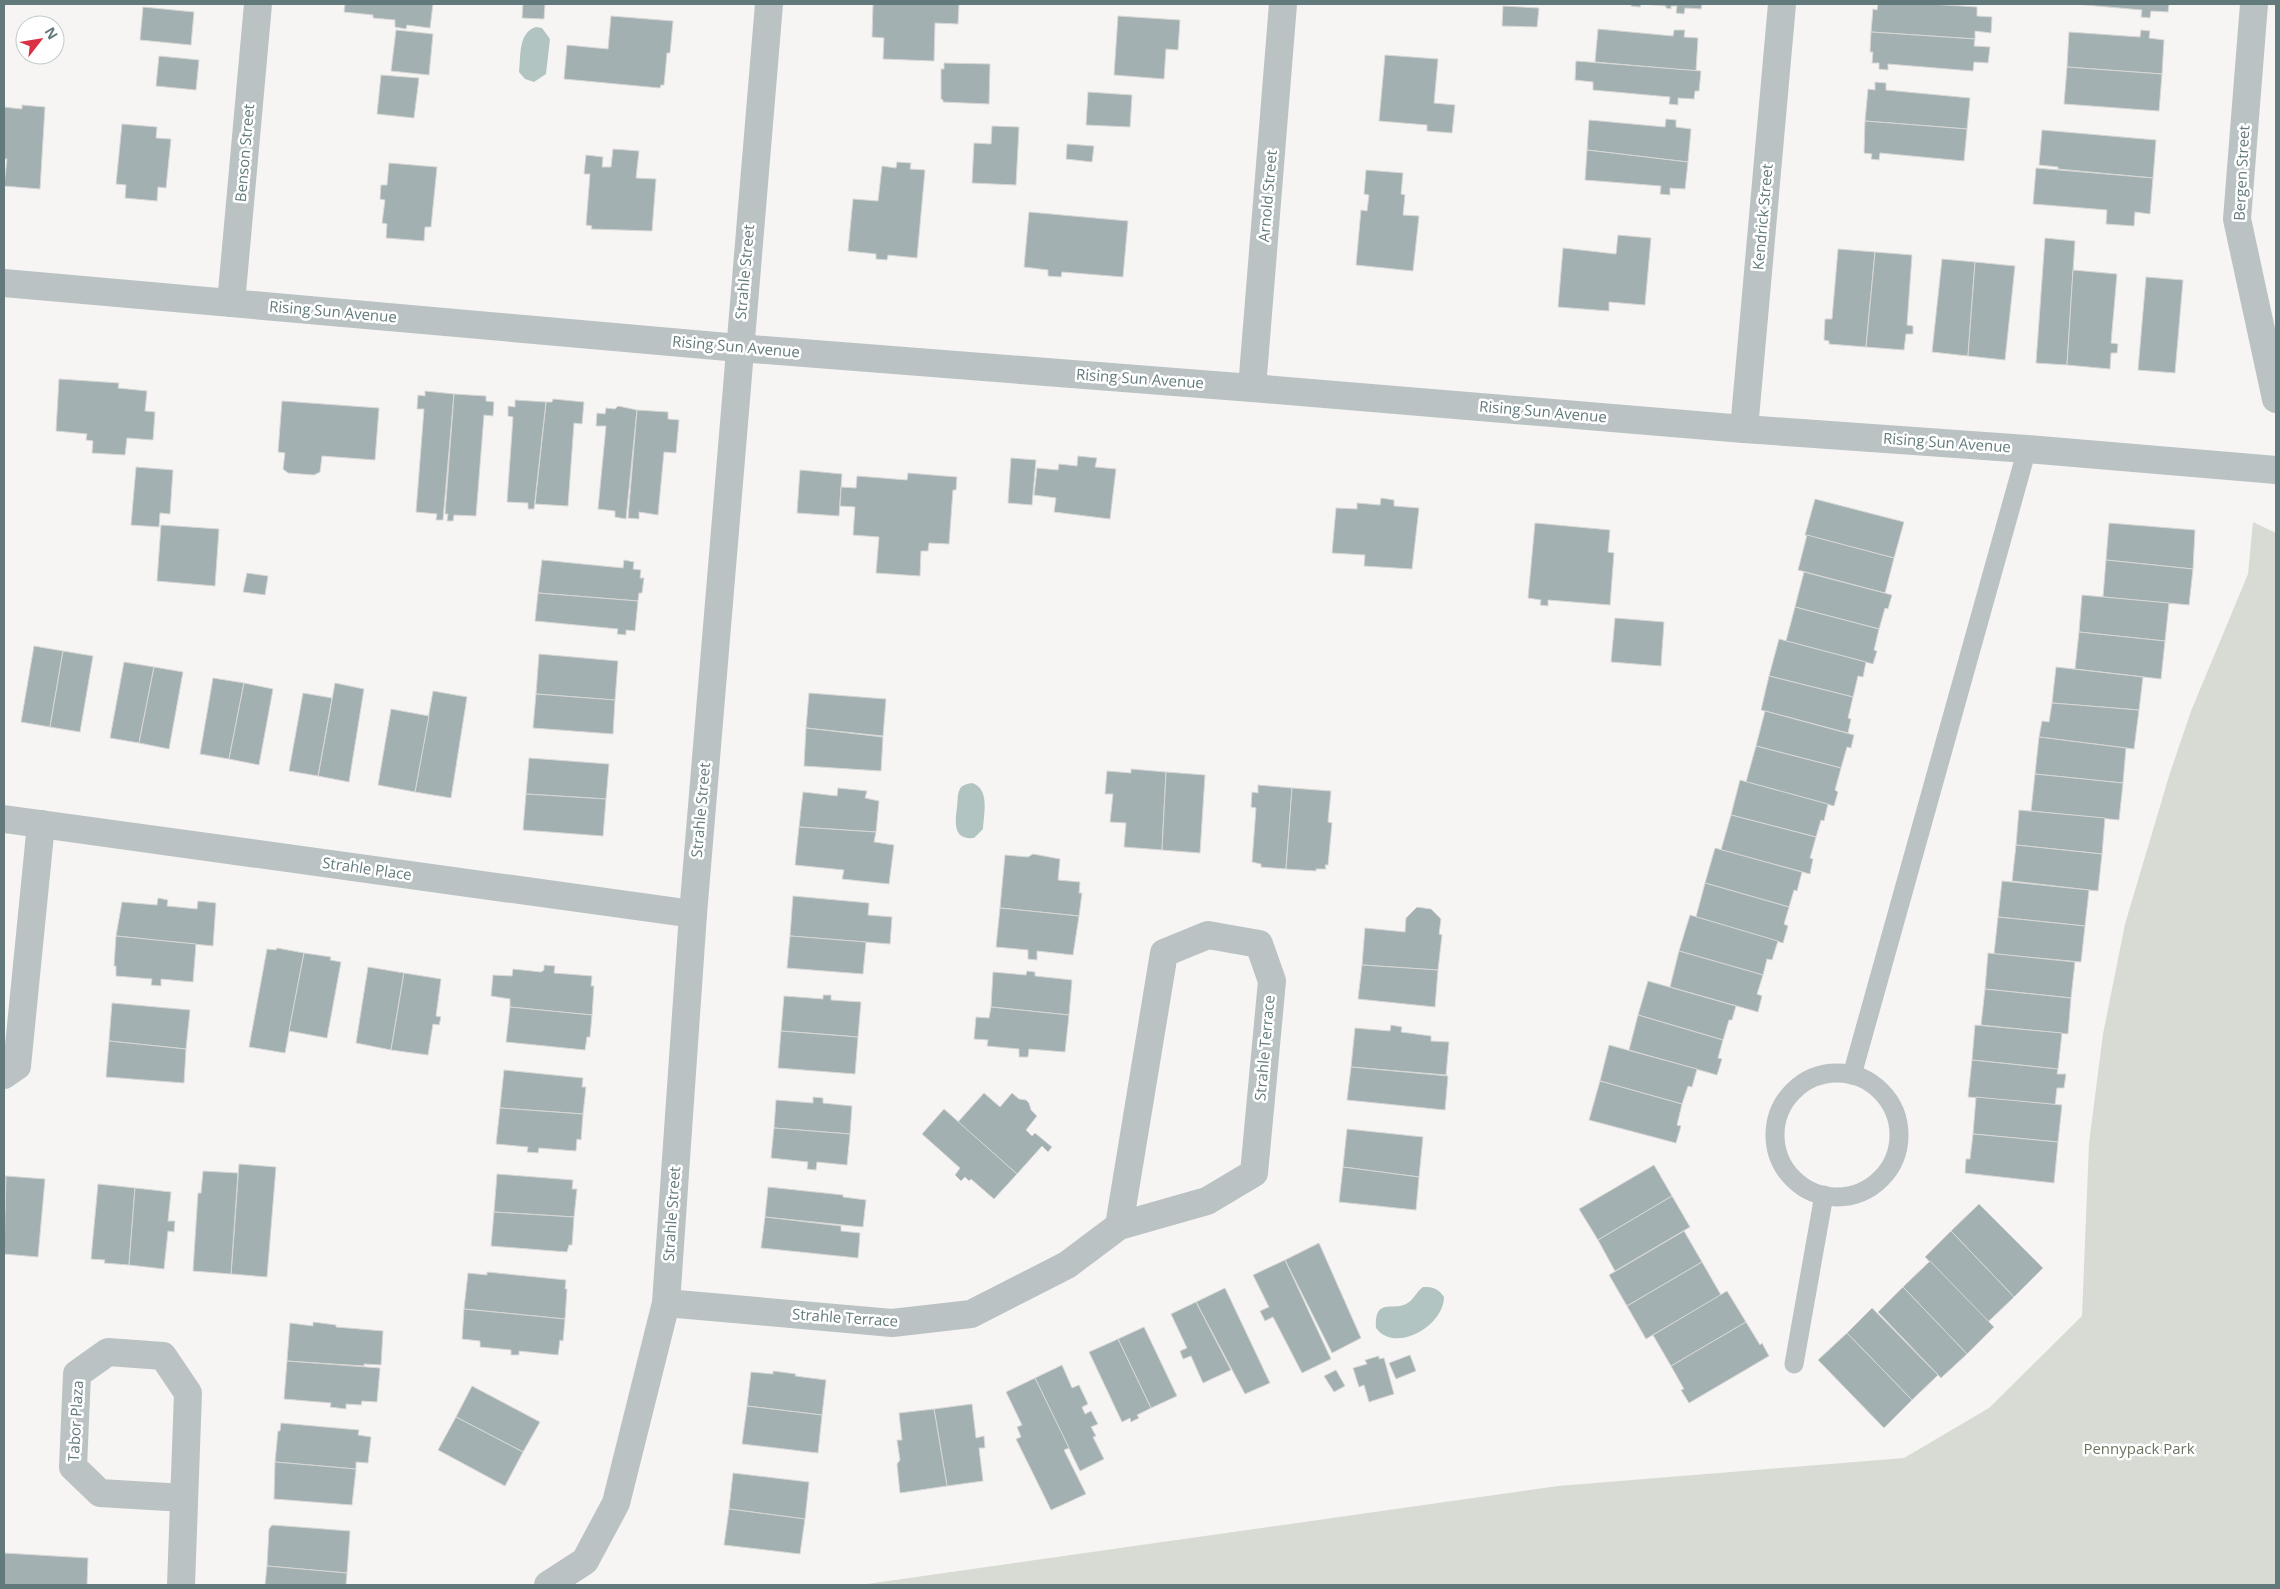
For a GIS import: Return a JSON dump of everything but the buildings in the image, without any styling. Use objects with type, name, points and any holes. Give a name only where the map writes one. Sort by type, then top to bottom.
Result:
[{"type":"street","name":"Benson Street","points":[[231,303],[258,4]]},
{"type":"street","name":"Strahle Street","points":[[548,1585],[584,1561],[616,1503],[666,1303],[693,914],[769,4]]},
{"type":"street","name":"Arnold Street","points":[[1252,388],[1283,4]]},
{"type":"street","name":"Kendrick Street","points":[[1744,429],[1782,4]]},
{"type":"street","name":"Bergen Street","points":[[2254,4],[2238,219],[2276,399]]},
{"type":"street","name":"Rising Sun Avenue","points":[[4,283],[739,348],[2276,470]]},
{"type":"street","name":"Strahle Place","points":[[4,819],[693,914]]},
{"type":"street","points":[[4,1075],[17,1066],[41,824]]},
{"type":"street","name":"Strahle Terrace","points":[[666,1303],[892,1323],[971,1314],[1067,1266],[1119,1226],[1207,1201],[1254,1173],[1272,982],[1258,944],[1208,935],[1164,953],[1119,1226]]},
{"type":"street","name":"Tabor Plaza","points":[[181,1585],[188,1393],[163,1356],[108,1352],[77,1374],[73,1467],[100,1493],[184,1498]]},
{"type":"lane","points":[[1852,1074],[2027,449]]},
{"type":"lane","points":[[1831,1073],[1852,1074],[1870,1082],[1885,1096],[1895,1114],[1899,1134],[1896,1154],[1886,1172],[1872,1186],[1853,1195],[1833,1197],[1824,1195],[1812,1192],[1795,1181],[1782,1165],[1775,1146],[1775,1125],[1782,1106],[1794,1089],[1811,1078],[1831,1073]]},
{"type":"lane","points":[[1794,1364],[1824,1195]]},
{"type":"green space","name":"Pennypack Park","points":[[2253,522],[2276,533],[2276,1585],[860,1585],[1558,1486],[1904,1458],[1989,1408],[2082,1316],[2089,1143],[2103,1034],[2125,924],[2169,776],[2191,711],[2248,574]]},
{"type":"shaded area","points":[[536,27],[542,28],[550,39],[546,74],[534,82],[525,79],[519,72],[523,39],[530,30]]},
{"type":"shaded area","points":[[972,783],[978,786],[984,796],[983,829],[974,838],[967,838],[962,836],[957,829],[956,813],[961,787]]},
{"type":"shaded area","points":[[1423,1287],[1435,1289],[1444,1297],[1442,1308],[1436,1318],[1427,1326],[1417,1333],[1395,1338],[1384,1335],[1376,1328],[1376,1318],[1381,1309],[1406,1304]]}]
